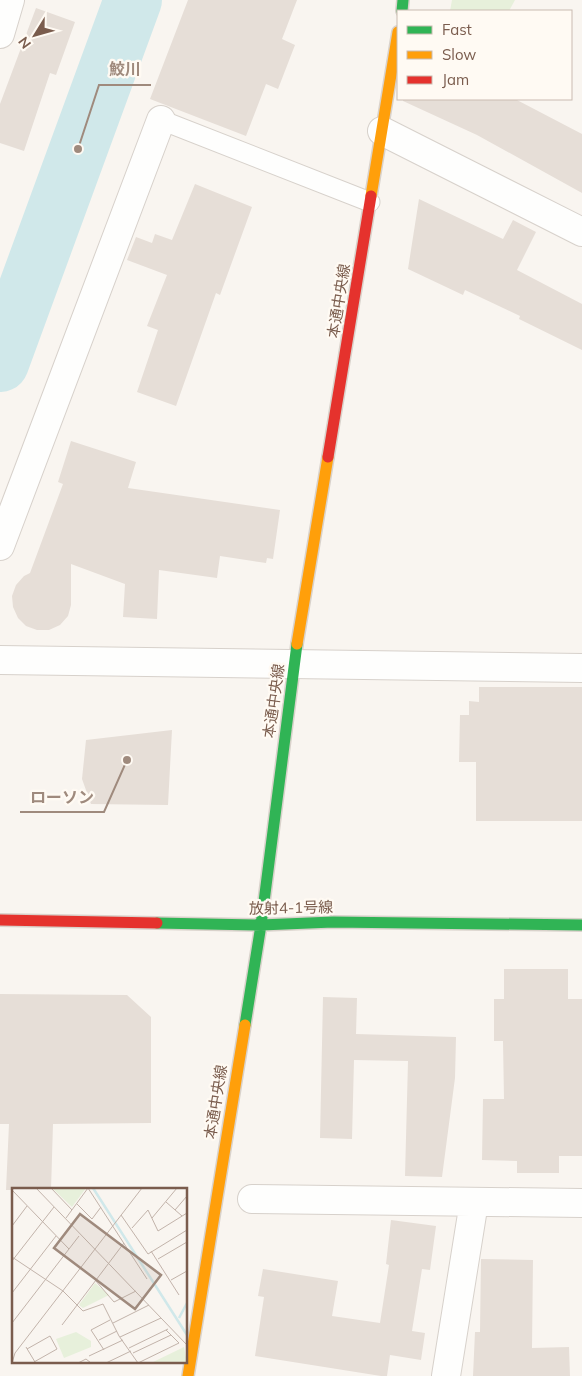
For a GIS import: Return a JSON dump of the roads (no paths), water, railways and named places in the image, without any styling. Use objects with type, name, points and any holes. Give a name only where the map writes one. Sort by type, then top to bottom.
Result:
[{"type":"street","points":[[0,34],[10,0]]},
{"type":"street","name":"本通中央線","points":[[188,1376],[261,925],[294,664],[397,38]]},
{"type":"street","points":[[0,546],[161,120]]},
{"type":"street","points":[[382,131],[582,232]]},
{"type":"street","points":[[0,660],[582,668]]},
{"type":"street","name":"放射4-1号線","points":[[0,920],[261,925],[333,922],[582,925]]},
{"type":"street","points":[[252,1200],[582,1204]]},
{"type":"street","points":[[446,1376],[474,1202]]},
{"type":"lane","points":[[161,120],[370,202]]},
{"type":"waterway","points":[[0,363],[133,0]]},
{"type":"place","name":"鮫川","points":[[78,149]]},
{"type":"place","name":"ローソン","points":[[127,760]]}]
